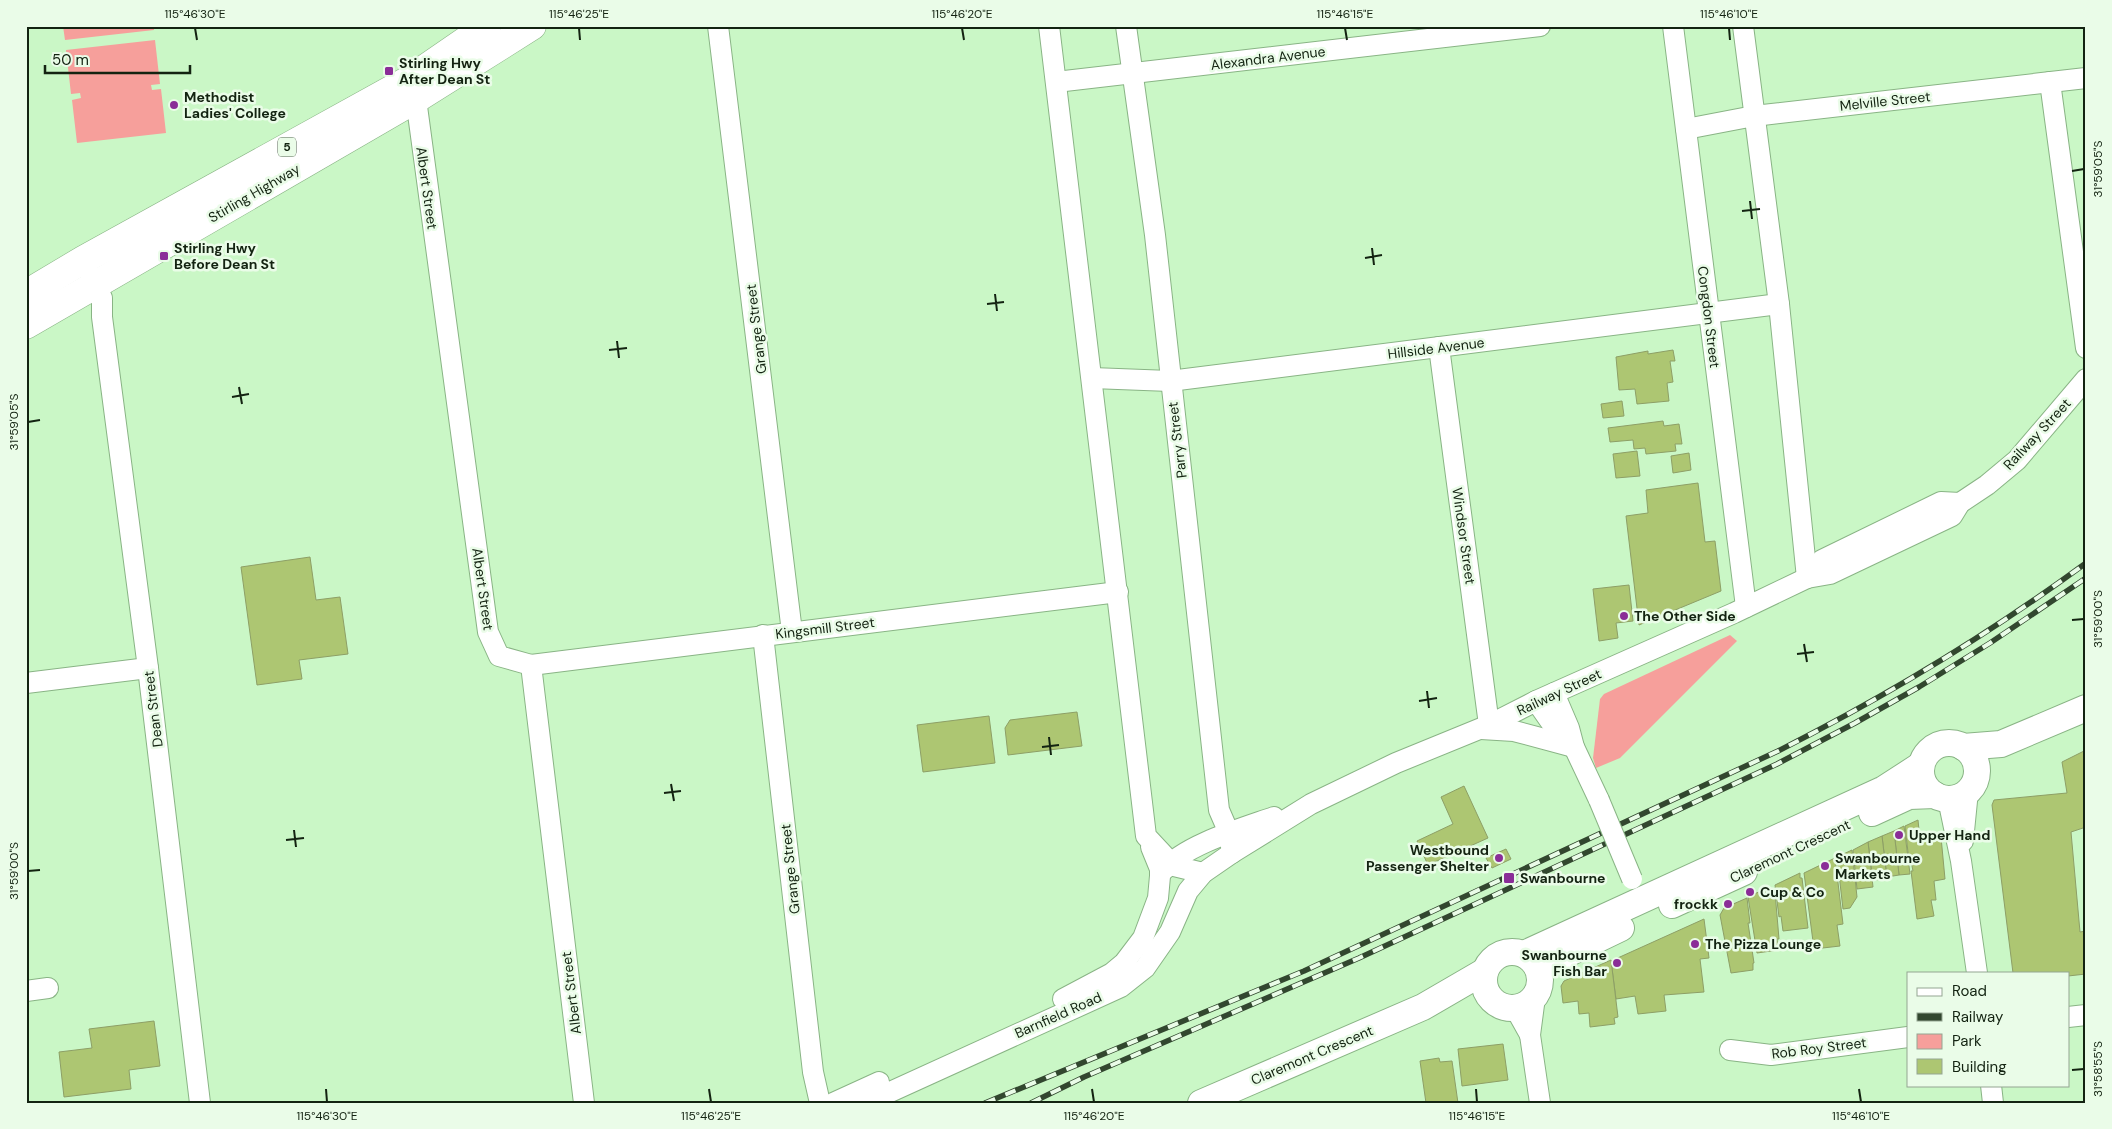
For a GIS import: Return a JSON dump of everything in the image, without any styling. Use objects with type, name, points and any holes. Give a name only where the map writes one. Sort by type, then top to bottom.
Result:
[{"type":"highway","name":"Stirling Highway","points":[[26,325],[87,290],[410,90],[487,26]]},
{"type":"highway","name":"Stirling Highway","points":[[26,294],[73,266],[532,26]]},
{"type":"main road","points":[[2086,708],[2001,744],[1962,747],[1954,744],[1936,746],[1924,757],[1921,765],[1923,782],[1928,790],[1957,790],[2006,756],[2086,726]]},
{"type":"main road","points":[[1957,790],[1976,769],[1974,760],[1962,747]]},
{"type":"main road","name":"Claremont Crescent","points":[[1201,1103],[1485,981],[1489,963],[1505,953],[1514,952],[1531,961],[1639,898],[1884,789],[1921,765]]},
{"type":"main road","name":"Claremont Crescent","points":[[1639,898],[1909,796],[1957,790]]},
{"type":"main road","points":[[1485,981],[1490,999],[1497,1005],[1506,1008],[1525,1003],[1540,983],[1531,961]]},
{"type":"street","name":"Grange Street","points":[[718,26],[792,632]]},
{"type":"street","points":[[1050,26],[1146,836],[1160,869],[1174,866],[1202,873]]},
{"type":"street","name":"Parry Street","points":[[1126,26],[1155,235],[1219,810],[1229,832],[1232,853]]},
{"type":"street","name":"Alexandra Avenue","points":[[1056,82],[1540,26]]},
{"type":"street","name":"Congdon Street","points":[[1673,26],[1746,607]]},
{"type":"street","points":[[1743,26],[1779,304],[1807,578]]},
{"type":"street","name":"Melville Street","points":[[1686,129],[1754,116],[2086,78]]},
{"type":"street","points":[[2050,82],[2086,348]]},
{"type":"street","name":"Albert Street","points":[[410,90],[488,632],[498,656],[531,665],[584,1103]]},
{"type":"street","name":"Dean Street","points":[[73,266],[87,290],[84,303],[102,317],[148,668],[200,1103]]},
{"type":"street","name":"Hillside Avenue","points":[[1092,378],[1170,381],[1779,304]]},
{"type":"street","name":"Windsor Street","points":[[1439,347],[1485,727]]},
{"type":"street","name":"Railway Street","points":[[1202,873],[1311,804],[1403,760],[1485,727],[1536,701],[1807,578],[1822,560],[1941,502],[1960,502],[1987,485],[2017,460],[2086,380]]},
{"type":"street","name":"Kingsmill Street","points":[[531,665],[1118,592]]},
{"type":"street","name":"Grange Street","points":[[763,635],[813,1072],[820,1103]]},
{"type":"street","points":[[26,684],[148,668]]},
{"type":"street","points":[[1554,693],[1569,728],[1574,748],[1599,800],[1639,898]]},
{"type":"street","points":[[1536,701],[1559,734],[1574,748]]},
{"type":"street","points":[[1485,727],[1514,731],[1574,748]]},
{"type":"street","points":[[1957,790],[1961,861],[1977,972]]},
{"type":"street","name":"Railway Street","points":[[1165,869],[1229,832],[1311,804]]},
{"type":"street","name":"Barnfield Road","points":[[833,1103],[1078,992],[1112,973],[1124,963],[1143,938],[1158,898],[1165,869]]},
{"type":"street","name":"Barnfield Road","points":[[866,1103],[1121,987],[1145,968],[1170,932],[1188,891],[1202,873]]},
{"type":"street","points":[[26,990],[48,988]]},
{"type":"street","points":[[1525,1003],[1540,1103]]},
{"type":"street","points":[[2070,1017],[2086,1015]]},
{"type":"street","name":"Rob Roy Street","points":[[1730,1050],[1771,1055],[1907,1036]]},
{"type":"street","points":[[1992,1086],[1993,1103]]},
{"type":"green space","points":[[63,26],[154,26],[154,30],[65,40]]},
{"type":"green space","points":[[155,40],[160,84],[151,85],[152,90],[161,89],[166,133],[77,143],[72,100],[81,98],[80,93],[71,94],[66,50]]},
{"type":"green space","points":[[1730,635],[1737,641],[1620,758],[1596,768],[1593,758],[1600,699],[1604,694]]},
{"type":"building","points":[[1673,350],[1675,361],[1670,361],[1673,382],[1667,383],[1669,401],[1637,404],[1635,389],[1619,390],[1616,357],[1648,351],[1648,354]]},
{"type":"building","points":[[1622,401],[1624,416],[1603,418],[1601,404]]},
{"type":"building","points":[[1663,421],[1664,426],[1679,424],[1682,444],[1675,444],[1676,451],[1646,454],[1645,448],[1634,449],[1633,440],[1610,442],[1608,428]]},
{"type":"building","points":[[1637,451],[1640,476],[1616,478],[1613,454]]},
{"type":"building","points":[[1689,453],[1691,470],[1673,473],[1671,456]]},
{"type":"building","points":[[1698,483],[1705,542],[1715,541],[1721,591],[1639,625],[1626,516],[1648,513],[1646,490]]},
{"type":"building","points":[[310,557],[316,600],[340,597],[348,654],[299,660],[302,679],[257,685],[241,567]]},
{"type":"building","points":[[1629,585],[1633,621],[1616,623],[1618,638],[1599,641],[1593,589]]},
{"type":"building","points":[[1077,712],[1082,746],[1008,755],[1005,728],[1010,720]]},
{"type":"building","points":[[989,716],[995,763],[923,772],[917,725]]},
{"type":"building","points":[[2086,750],[2086,827],[2071,832],[2080,932],[2086,931],[2086,974],[2070,976],[2070,972],[2013,972],[1992,805],[1994,800],[2067,793],[2062,762]]},
{"type":"building","points":[[1464,786],[1488,838],[1428,865],[1417,841],[1453,824],[1441,797]]},
{"type":"building","points":[[1918,820],[1920,840],[1941,837],[1945,879],[1934,881],[1936,900],[1931,900],[1934,916],[1917,919],[1911,871],[1913,871],[1911,861],[1909,861],[1905,826]]},
{"type":"building","points":[[1904,826],[1910,874],[1899,875],[1894,831]]},
{"type":"building","points":[[1894,831],[1899,875],[1887,877],[1882,836]]},
{"type":"building","points":[[1882,836],[1887,879],[1873,880],[1868,842]]},
{"type":"building","points":[[1868,842],[1873,887],[1857,889],[1853,850]]},
{"type":"building","name":"Westbound Passenger Shelter","points":[[1506,849],[1511,859],[1492,868],[1486,858]]},
{"type":"building","points":[[1852,850],[1857,897],[1850,908],[1843,909],[1837,857]]},
{"type":"building","points":[[1835,858],[1843,924],[1837,925],[1840,946],[1814,949],[1804,873]]},
{"type":"building","points":[[1800,873],[1808,928],[1783,931],[1781,916],[1779,917],[1775,885]]},
{"type":"building","points":[[1765,889],[1765,893],[1775,892],[1779,939],[1777,939],[1778,950],[1757,953],[1748,897]]},
{"type":"building","points":[[1747,898],[1750,923],[1748,923],[1754,963],[1753,970],[1731,973],[1720,915],[1724,908]]},
{"type":"building","points":[[1704,919],[1709,958],[1700,959],[1704,992],[1664,995],[1666,1011],[1638,1014],[1635,996],[1616,999],[1611,961]]},
{"type":"building","points":[[1611,960],[1618,1017],[1614,1018],[1615,1024],[1590,1027],[1589,1013],[1579,1014],[1578,1001],[1563,1003],[1561,986],[1564,981]]},
{"type":"building","points":[[154,1021],[160,1066],[129,1070],[131,1089],[64,1097],[59,1052],[92,1048],[89,1029]]},
{"type":"building","points":[[1503,1044],[1508,1080],[1462,1086],[1458,1049]]},
{"type":"building","points":[[1439,1058],[1440,1062],[1452,1061],[1458,1103],[1426,1103],[1420,1061]]},
{"type":"railway","points":[[985,1103],[1304,971],[1778,751],[1897,687],[1935,664],[2012,615],[2086,563]]},
{"type":"railway","points":[[1031,1103],[1084,1077],[1359,958],[1777,764],[1919,687],[1990,643],[2086,578]]},
{"type":"place","name":"Stirling Hwy After Dean St","points":[[389,71]]},
{"type":"place","name":"Methodist Ladies' College","points":[[174,105]]},
{"type":"place","name":"Stirling Hwy Before Dean St","points":[[164,256]]},
{"type":"place","name":"The Other Side","points":[[1624,616]]},
{"type":"place","name":"Upper Hand","points":[[1899,835]]},
{"type":"place","name":"Westbound Passenger Shelter","points":[[1499,858]]},
{"type":"place","name":"Swanbourne Markets","points":[[1825,866]]},
{"type":"place","name":"Swanbourne","points":[[1509,878]]},
{"type":"place","name":"Cup & Co","points":[[1750,892]]},
{"type":"place","name":"frockk","points":[[1728,904]]},
{"type":"place","name":"The Pizza Lounge","points":[[1695,944]]},
{"type":"place","name":"Swanbourne Fish Bar","points":[[1617,963]]}]
